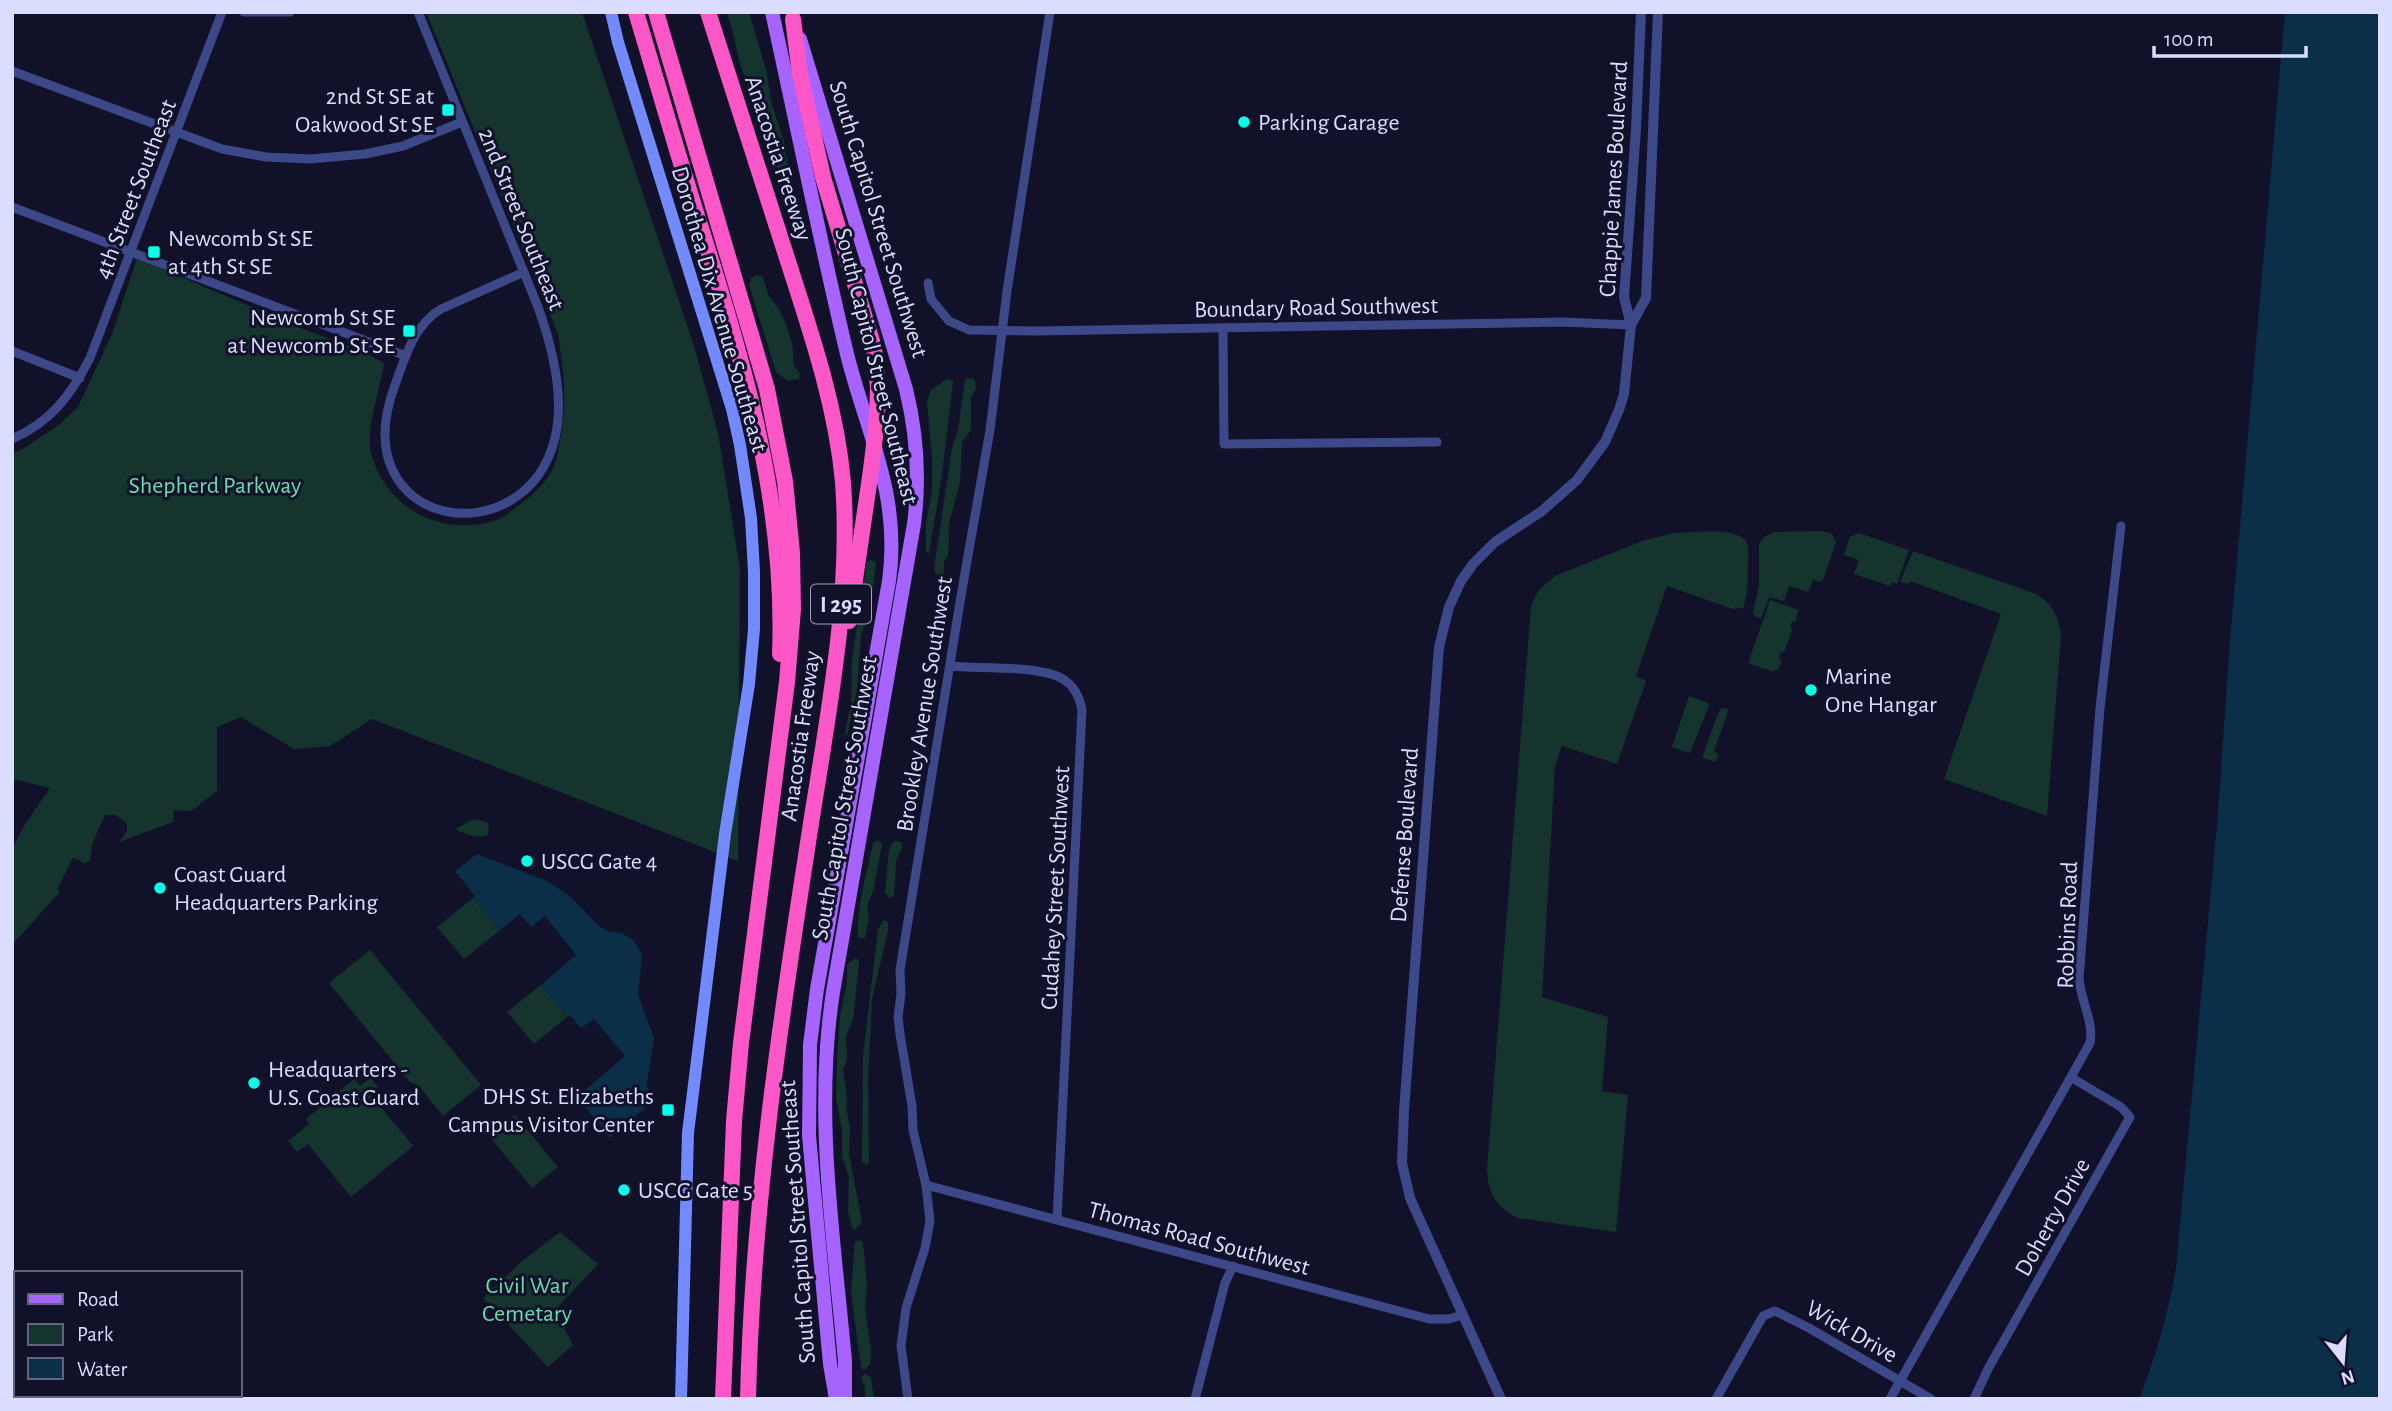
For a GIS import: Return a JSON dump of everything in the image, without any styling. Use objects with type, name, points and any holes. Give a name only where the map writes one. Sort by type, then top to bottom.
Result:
[{"type":"highway","points":[[636,12],[744,369],[770,485],[778,565],[780,626],[771,796]]},
{"type":"highway","name":"Anacostia Freeway","points":[[656,12],[762,371],[785,481],[792,544],[793,609],[780,743],[771,796],[734,1121],[723,1399]]},
{"type":"highway","name":"Anacostia Freeway","points":[[708,12],[821,365],[839,447],[844,502],[843,576],[835,659],[784,998],[759,1200],[751,1298],[748,1399]]},
{"type":"highway","points":[[715,12],[723,58]]},
{"type":"highway","points":[[778,1052],[792,998],[877,420],[874,348],[824,177],[800,74],[792,16]]},
{"type":"main road","points":[[604,12],[618,42]]},
{"type":"main road","name":"Dorothea Dix Avenue Southeast","points":[[611,12],[727,391],[749,500],[754,572],[749,684],[720,872],[688,1142],[681,1399]]},
{"type":"main road","name":"South Capitol Street Southeast","points":[[772,12],[848,357],[887,492],[892,532],[889,581],[817,989],[809,1063],[809,1136],[830,1364],[836,1399]]},
{"type":"main road","name":"South Capitol Street Southwest","points":[[792,16],[906,389],[917,466],[913,532],[838,964],[826,1052],[825,1129],[845,1361],[845,1399]]},
{"type":"street","name":"4th Street Southeast","points":[[12,439],[34,428],[57,410],[80,378],[99,338],[222,12]]},
{"type":"street","points":[[244,12],[290,12]]},
{"type":"street","name":"2nd Street Southeast","points":[[406,356],[389,400],[383,439],[387,459],[396,477],[417,499],[436,509],[455,513],[475,513],[495,508],[528,487],[540,472],[552,447],[558,420],[554,369],[545,327],[418,12]]},
{"type":"street","name":"Brookley Avenue Southwest","points":[[908,1399],[901,1346],[906,1308],[925,1248],[930,1221],[900,1034],[900,976],[990,430],[1050,12]]},
{"type":"street","name":"Chappie James Boulevard","points":[[1631,325],[1624,297],[1641,12]]},
{"type":"street","name":"Chappie James Boulevard","points":[[1631,325],[1646,298],[1658,12]]},
{"type":"street","points":[[12,71],[176,133],[244,154],[278,158],[310,159],[365,154],[403,146],[463,122]]},
{"type":"street","points":[[12,207],[406,356],[418,329],[437,311],[524,272]]},
{"type":"street","name":"Boundary Road Southwest","points":[[929,283],[931,299],[949,321],[969,330],[1563,322],[1631,325]]},
{"type":"street","name":"Defense Boulevard","points":[[1502,1399],[1410,1198],[1401,1153],[1440,638],[1449,607],[1461,581],[1473,564],[1494,542],[1560,496],[1585,471],[1605,442],[1625,394],[1631,325]]},
{"type":"street","points":[[1223,328],[1224,444],[1437,442]]},
{"type":"street","points":[[12,351],[80,378]]},
{"type":"street","name":"Robbins Road","points":[[1890,1399],[2089,1046],[2092,1031],[2081,995],[2080,979],[2100,708],[2121,526]]},
{"type":"street","name":"Cudahey Street Southwest","points":[[950,666],[1050,673],[1071,686],[1083,710],[1058,1220]]},
{"type":"street","name":"Doherty Drive","points":[[1974,1399],[1988,1369],[2130,1117],[2122,1107],[2072,1078]]},
{"type":"street","name":"Thomas Road Southwest","points":[[926,1185],[1429,1319],[1449,1319],[1462,1315]]},
{"type":"street","points":[[1195,1399],[1225,1283],[1233,1266]]},
{"type":"street","name":"Wick Drive","points":[[1716,1399],[1763,1316],[1775,1311],[1803,1324],[1931,1399]]},
{"type":"green space","name":"Shepherd Parkway","points":[[426,12],[582,12],[694,346],[718,433],[740,569],[738,861],[372,719],[330,746],[294,749],[241,717],[217,727],[217,791],[191,811],[174,810],[173,822],[119,842],[127,831],[127,824],[116,815],[105,815],[92,844],[90,861],[85,863],[72,859],[58,888],[59,893],[12,945],[12,849],[50,788],[12,779],[12,453],[60,424],[78,407],[112,334],[137,258],[308,331],[350,346],[384,363],[370,433],[371,453],[378,473],[389,490],[403,504],[419,514],[456,525],[476,525],[497,520],[534,492],[554,466],[562,431],[564,403],[558,334]]},
{"type":"green space","points":[[726,12],[749,12],[784,142],[791,184],[784,186],[782,181],[740,64]]},
{"type":"green space","points":[[757,275],[763,277],[770,298],[785,323],[792,344],[793,364],[800,374],[799,379],[788,381],[776,372],[749,285],[751,278]]},
{"type":"green space","points":[[973,378],[976,388],[971,398],[971,430],[962,442],[960,482],[949,523],[948,556],[944,562],[944,574],[940,576],[934,568],[952,448],[958,430],[965,379]]},
{"type":"green space","points":[[947,379],[953,380],[953,383],[929,553],[926,552],[926,523],[932,490],[932,456],[927,402],[931,390]]},
{"type":"green space","points":[[1823,531],[1832,534],[1836,542],[1823,580],[1813,580],[1808,592],[1789,586],[1784,601],[1769,597],[1761,619],[1755,616],[1753,613],[1759,585],[1759,545],[1763,538],[1773,532]]},
{"type":"green space","points":[[1725,532],[1735,534],[1747,543],[1747,586],[1743,608],[1733,609],[1667,586],[1636,676],[1646,681],[1617,764],[1562,746],[1555,766],[1542,997],[1608,1017],[1602,1091],[1628,1095],[1616,1232],[1518,1218],[1504,1210],[1495,1199],[1489,1185],[1487,1169],[1531,606],[1538,591],[1555,576],[1645,540],[1674,533]]},
{"type":"green space","points":[[1859,533],[1909,550],[1897,584],[1892,582],[1890,586],[1854,574],[1859,560],[1844,555],[1850,537]]},
{"type":"green space","points":[[1913,551],[2036,594],[2047,602],[2054,612],[2061,636],[2047,816],[1944,779],[2001,614],[1910,581],[1909,584],[1900,582]]},
{"type":"green space","points":[[875,561],[876,565],[870,606],[861,636],[857,690],[847,736],[845,734],[851,701],[852,658],[867,562]]},
{"type":"green space","points":[[1770,600],[1799,610],[1795,622],[1792,621],[1790,628],[1793,629],[1784,652],[1781,652],[1779,659],[1782,660],[1778,670],[1775,669],[1774,672],[1748,663]]},
{"type":"green space","points":[[1689,696],[1709,705],[1690,753],[1672,747]]},
{"type":"green space","points":[[1723,708],[1729,709],[1714,751],[1719,754],[1715,762],[1703,758],[1703,755],[1719,711]]},
{"type":"green space","points":[[474,819],[487,822],[488,834],[478,837],[455,829]]},
{"type":"green space","points":[[878,840],[882,844],[874,888],[867,906],[869,916],[865,938],[859,938],[858,919],[862,892],[873,843]]},
{"type":"green space","points":[[893,842],[902,843],[902,848],[896,861],[894,896],[890,898],[885,893],[889,850]]},
{"type":"green space","points":[[473,898],[500,930],[464,959],[437,927]]},
{"type":"green space","points":[[884,920],[888,922],[888,930],[872,1000],[867,1165],[862,1162],[863,1055],[878,929]]},
{"type":"green space","points":[[370,950],[481,1085],[443,1116],[419,1086],[410,1082],[329,983]]},
{"type":"green space","points":[[858,959],[859,963],[853,1020],[846,1036],[847,1060],[843,1070],[850,1128],[849,1154],[862,1222],[855,1230],[852,1228],[848,1211],[849,1177],[842,1156],[842,1130],[836,1099],[840,1016],[847,982],[847,965]]},
{"type":"green space","points":[[541,985],[567,1017],[534,1044],[507,1012]]},
{"type":"green space","points":[[370,1078],[378,1087],[370,1094],[413,1146],[351,1197],[308,1144],[297,1152],[288,1141],[309,1124],[306,1119],[354,1079],[360,1086]]},
{"type":"green space","points":[[515,1115],[558,1167],[532,1188],[489,1136]]},
{"type":"green space","name":"Civil War Cemetary","points":[[560,1232],[598,1264],[555,1310],[573,1345],[548,1367],[483,1298],[522,1261]]},
{"type":"green space","points":[[860,1240],[863,1243],[867,1284],[865,1308],[871,1350],[870,1365],[864,1370],[861,1367],[851,1292],[855,1242]]},
{"type":"green space","points":[[865,1374],[871,1377],[874,1399],[865,1399],[865,1387],[861,1377]]},
{"type":"water","points":[[2285,12],[2380,12],[2380,1399],[2139,1399],[2161,1335],[2176,1268],[2218,814],[2229,653]]},
{"type":"water","points":[[477,854],[547,881],[571,897],[600,927],[622,933],[634,941],[642,955],[638,995],[654,1038],[647,1083],[649,1099],[645,1108],[610,1138],[577,1097],[625,1056],[594,1019],[581,1028],[570,1015],[567,1017],[541,985],[576,955],[545,916],[531,927],[520,914],[500,930],[473,898],[475,896],[455,871]]},
{"type":"place","name":"2nd St SE at Oakwood St SE","points":[[448,110]]},
{"type":"place","name":"Parking Garage","points":[[1244,122]]},
{"type":"place","name":"Newcomb St SE at 4th St SE","points":[[154,252]]},
{"type":"place","name":"Newcomb St SE at Newcomb St SE","points":[[409,331]]},
{"type":"place","name":"Marine One Hangar","points":[[1811,690]]},
{"type":"place","name":"USCG Gate 4","points":[[527,861]]},
{"type":"place","name":"Coast Guard Headquarters Parking","points":[[160,888]]},
{"type":"place","name":"Headquarters - U.S. Coast Guard","points":[[254,1083]]},
{"type":"place","name":"DHS St. Elizabeths Campus Visitor Center","points":[[668,1110]]},
{"type":"place","name":"USCG Gate 5","points":[[624,1190]]}]
